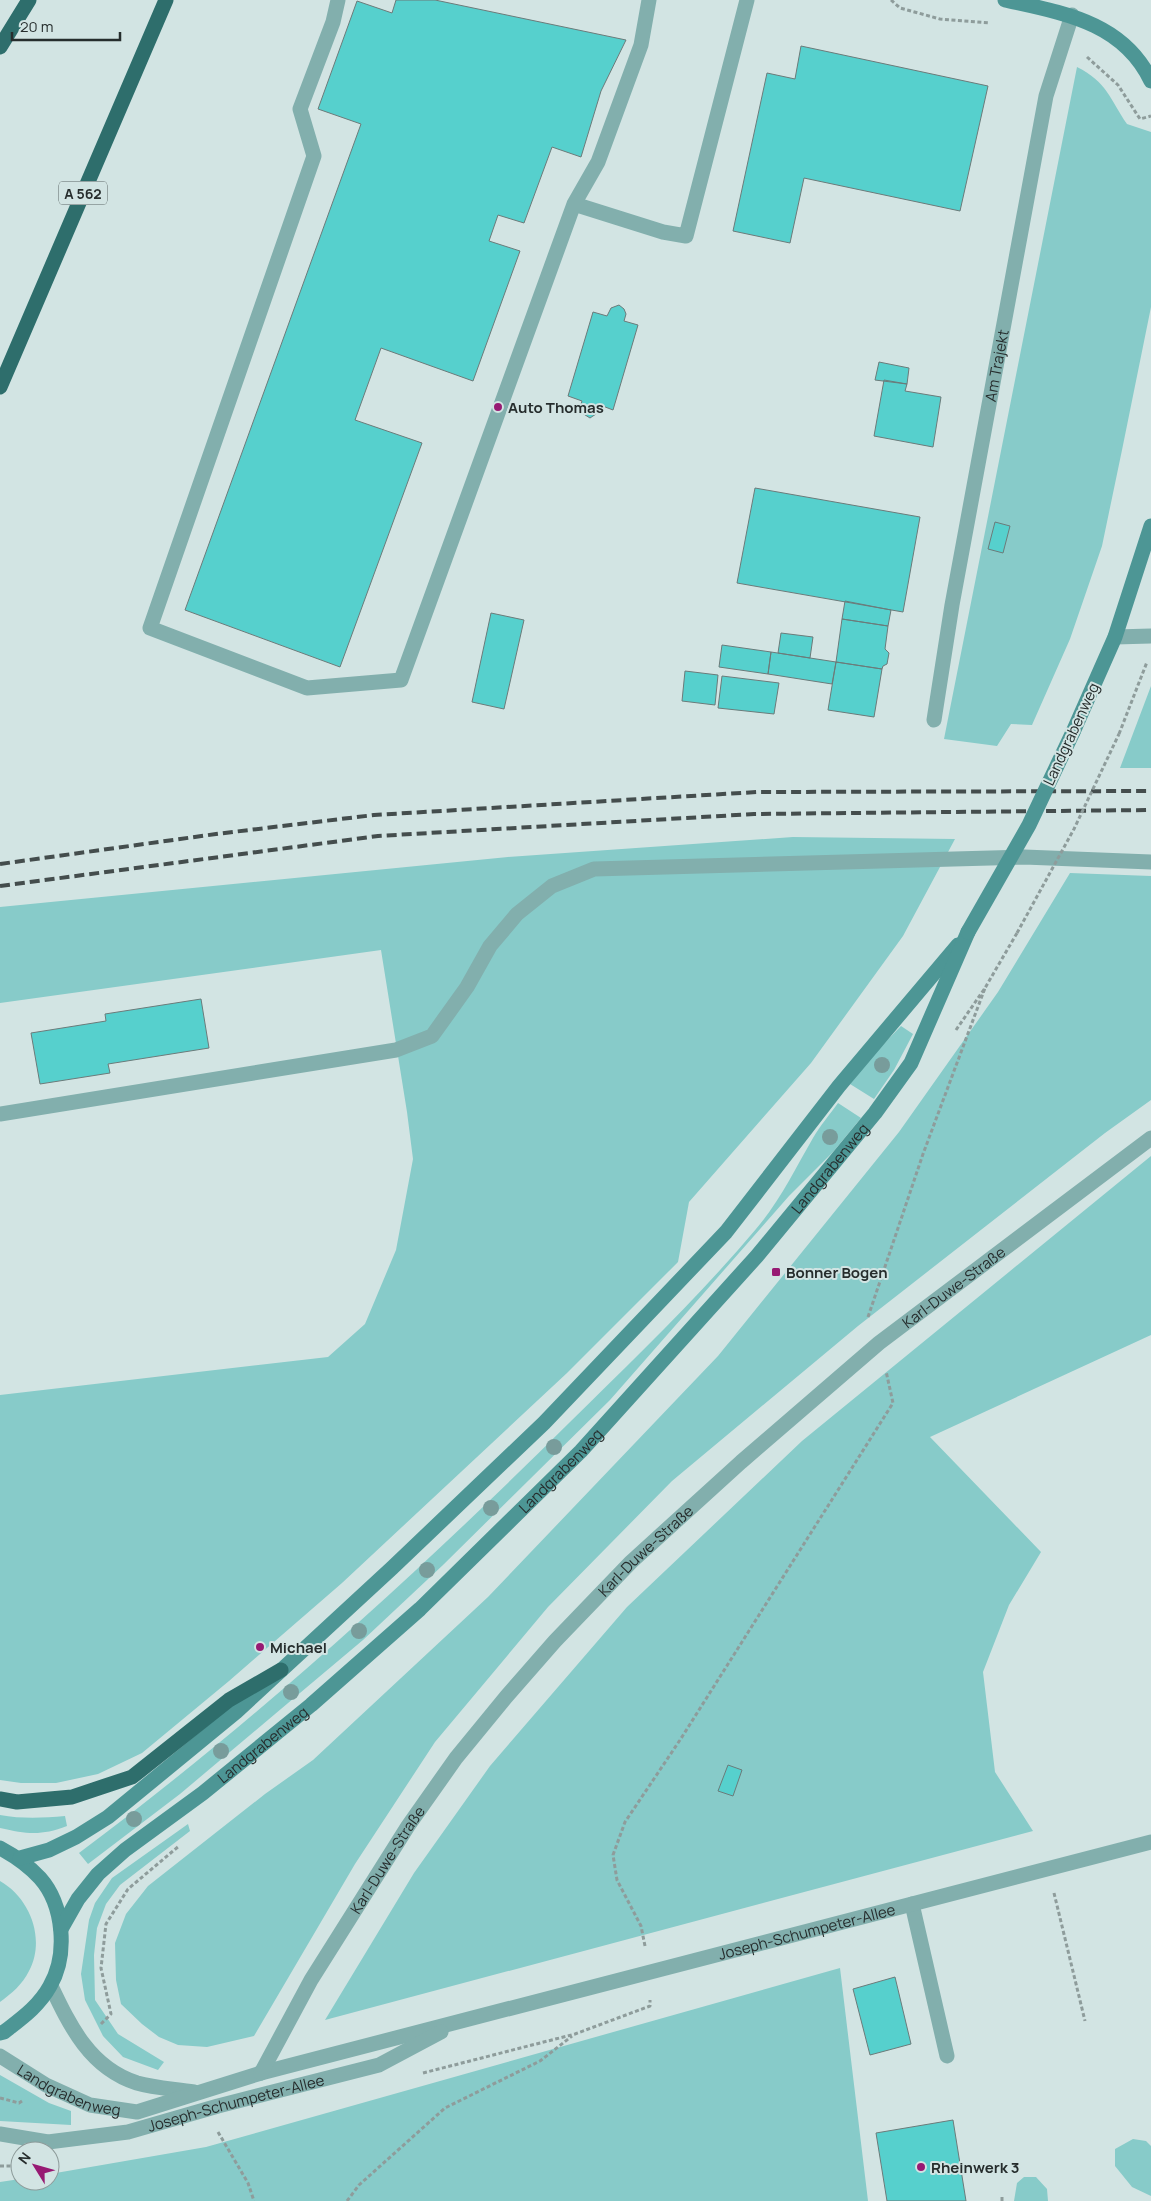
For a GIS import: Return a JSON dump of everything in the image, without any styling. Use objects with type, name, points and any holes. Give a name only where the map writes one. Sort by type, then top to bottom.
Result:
[{"type":"highway","points":[[0,47],[29,0]]},
{"type":"highway","name":"A 562","points":[[0,387],[166,0]]},
{"type":"highway","points":[[0,1799],[17,1802],[72,1797],[132,1777],[229,1700],[281,1670]]},
{"type":"main road","points":[[1005,0],[1072,15],[1091,23],[1115,38],[1144,66],[1151,81]]},
{"type":"main road","name":"Landgrabenweg","points":[[61,1929],[78,1899],[98,1874],[125,1850],[203,1793],[303,1711],[406,1622],[587,1443],[757,1256],[875,1113],[911,1063],[968,932],[1029,825],[1074,732],[1115,637],[1151,526]]},
{"type":"main road","name":"Landgrabenweg","points":[[20,1858],[50,1850],[108,1817],[236,1712],[392,1568],[544,1423],[726,1232],[877,1039],[968,932]]},
{"type":"main road","name":"Landgrabenweg","points":[[0,1848],[20,1858],[41,1879],[55,1902],[61,1929],[61,1950],[51,1986],[33,2010],[0,2033]]},
{"type":"street","points":[[338,0],[333,22],[300,109],[314,156],[150,628],[306,688],[400,680],[574,204],[598,162],[640,45],[649,0]]},
{"type":"street","points":[[574,204],[663,232],[686,236],[747,0]]},
{"type":"street","name":"Am Trajekt","points":[[934,720],[952,605],[1046,96],[1060,56],[1061,43],[1072,15]]},
{"type":"street","points":[[1115,637],[1151,636]]},
{"type":"street","points":[[0,1114],[396,1050],[432,1036],[467,987],[490,946],[518,914],[552,886],[594,869],[1024,858],[1151,862]]},
{"type":"street","name":"Karl-Duwe-Straße","points":[[262,2073],[311,1980],[403,1834],[456,1758],[556,1640],[631,1562],[741,1462],[879,1343],[1151,1138]]},
{"type":"street","name":"Joseph-Schumpeter-Allee","points":[[51,1986],[81,2043],[104,2066],[136,2083],[198,2093],[262,2073],[462,2020],[1151,1842]]},
{"type":"street","points":[[912,1904],[946,2056]]},
{"type":"street","name":"Joseph-Schumpeter-Allee","points":[[0,2134],[48,2142],[128,2132],[218,2106],[379,2065],[462,2020]]},
{"type":"street","name":"Landgrabenweg","points":[[0,2056],[46,2085],[90,2105],[137,2112],[198,2093]]},
{"type":"path","points":[[891,0],[900,8],[940,19],[992,23]]},
{"type":"path","points":[[1061,43],[1087,57],[1118,85],[1140,120],[1151,116]]},
{"type":"path","points":[[1017,933],[1074,829],[1119,734],[1147,661]]},
{"type":"path","points":[[649,1972],[641,1926],[617,1880],[613,1855],[625,1822],[680,1740],[894,1403],[879,1343],[866,1321],[924,1154],[986,988]]},
{"type":"path","points":[[1048,1868],[1085,2020]]},
{"type":"path","points":[[347,2201],[359,2185],[445,2108],[540,2061],[575,2034]]},
{"type":"path","points":[[215,2127],[248,2183],[254,2201]]},
{"type":"shaded area","points":[[1077,67],[1102,85],[1127,124],[1151,132],[1151,307],[1102,546],[1070,639],[1032,725],[1011,724],[997,746],[944,739]]},
{"type":"shaded area","points":[[1151,686],[1151,768],[1120,768]]},
{"type":"shaded area","points":[[793,837],[955,839],[903,936],[811,1063],[689,1202],[678,1262],[567,1373],[342,1583],[142,1753],[98,1774],[56,1783],[21,1783],[0,1780],[0,1395],[328,1357],[365,1324],[396,1250],[413,1159],[381,950],[0,1003],[0,907],[508,857]]},
{"type":"shaded area","points":[[1070,873],[1151,876],[1151,1100],[1105,1133],[858,1326],[672,1481],[548,1607],[435,1742],[355,1864],[254,2036],[207,2047],[178,2045],[159,2037],[142,2024],[121,2004],[116,1980],[115,1943],[126,1914],[148,1886],[265,1794],[313,1760],[488,1597],[718,1356],[899,1132],[998,992]]},
{"type":"shaded area","points":[[901,1026],[913,1034],[894,1070],[874,1099],[850,1084],[873,1055]]},
{"type":"shaded area","points":[[838,1103],[861,1118],[833,1152],[789,1196],[610,1400],[443,1565],[363,1640],[180,1794],[88,1864],[79,1853],[207,1752],[332,1647],[511,1480],[665,1328],[734,1255],[765,1218],[787,1185],[816,1134]]},
{"type":"shaded area","points":[[1151,1156],[1151,1335],[930,1437],[1041,1552],[1009,1605],[983,1672],[995,1772],[1033,1831],[325,2020],[414,1873],[490,1766],[627,1607],[802,1441]]},
{"type":"shaded area","points":[[0,1815],[32,1818],[65,1816],[67,1826],[41,1833],[18,1832],[0,1828]]},
{"type":"shaded area","points":[[188,1824],[190,1831],[120,1885],[106,1904],[97,1928],[94,1955],[95,2000],[118,2034],[164,2062],[158,2070],[123,2057],[103,2036],[85,2000],[81,1974],[89,1920],[95,1903],[112,1878]]},
{"type":"shaded area","points":[[0,1881],[11,1888],[27,1909],[32,1920],[36,1946],[34,1959],[26,1976],[0,2002]]},
{"type":"shaded area","points":[[840,1968],[868,2201],[0,2201],[0,2182],[10,2180],[10,2191],[60,2191],[60,2172],[206,2147]]},
{"type":"shaded area","points":[[0,2075],[49,2103],[71,2111],[71,2125],[0,2121]]},
{"type":"shaded area","points":[[1133,2139],[1146,2141],[1151,2146],[1151,2196],[1132,2187],[1115,2166],[1115,2149]]},
{"type":"shaded area","points":[[1024,2177],[1036,2177],[1047,2189],[1048,2201],[1014,2201],[1017,2183]]},
{"type":"building","points":[[396,0],[435,0],[626,40],[601,91],[581,157],[552,147],[524,223],[498,215],[489,241],[520,251],[473,381],[381,348],[355,420],[422,443],[340,667],[185,610],[361,124],[318,109],[357,1],[392,13]]},
{"type":"building","points":[[801,46],[988,86],[960,211],[804,178],[790,243],[733,231],[767,73],[795,79]]},
{"type":"building","points":[[619,305],[626,314],[624,321],[638,325],[613,410],[600,405],[596,414],[590,418],[582,413],[580,407],[582,401],[568,396],[593,312],[607,316],[611,308]]},
{"type":"building","points":[[879,362],[909,368],[907,384],[875,380]]},
{"type":"building","points":[[884,380],[907,384],[905,391],[941,397],[933,447],[874,436]]},
{"type":"building","points":[[755,488],[920,517],[903,612],[737,583]]},
{"type":"building","points":[[995,522],[1010,526],[1003,553],[988,549]]},
{"type":"building","points":[[845,601],[891,610],[888,626],[842,619]]},
{"type":"building","points":[[491,613],[524,620],[504,709],[472,702]]},
{"type":"building","points":[[842,619],[888,626],[885,649],[889,653],[887,664],[882,669],[836,662]]},
{"type":"building","points":[[781,633],[813,637],[810,658],[778,653]]},
{"type":"building","points":[[722,645],[771,652],[768,674],[719,667]]},
{"type":"building","points":[[771,652],[836,662],[832,684],[768,674]]},
{"type":"building","points":[[836,662],[882,669],[874,717],[828,710]]},
{"type":"building","points":[[685,671],[718,675],[715,705],[682,701]]},
{"type":"building","points":[[722,676],[779,683],[774,714],[718,708]]},
{"type":"building","points":[[201,999],[209,1048],[108,1064],[110,1073],[40,1084],[31,1033],[106,1021],[105,1014]]},
{"type":"building","points":[[728,1765],[742,1770],[733,1796],[718,1791]]},
{"type":"building","points":[[895,1977],[911,2044],[870,2055],[853,1989]]},
{"type":"building","name":"Rheinwerk 3","points":[[953,2120],[966,2201],[887,2201],[876,2133]]},
{"type":"railway","points":[[0,864],[216,834],[374,815],[757,792],[1151,791]]},
{"type":"railway","points":[[0,886],[378,836],[754,814],[1151,810]]},
{"type":"place","name":"Auto Thomas","points":[[498,407]]},
{"type":"place","name":"Bonner Bogen","points":[[776,1272]]},
{"type":"place","name":"Michael","points":[[260,1647]]},
{"type":"place","name":"Rheinwerk 3","points":[[921,2167]]}]
